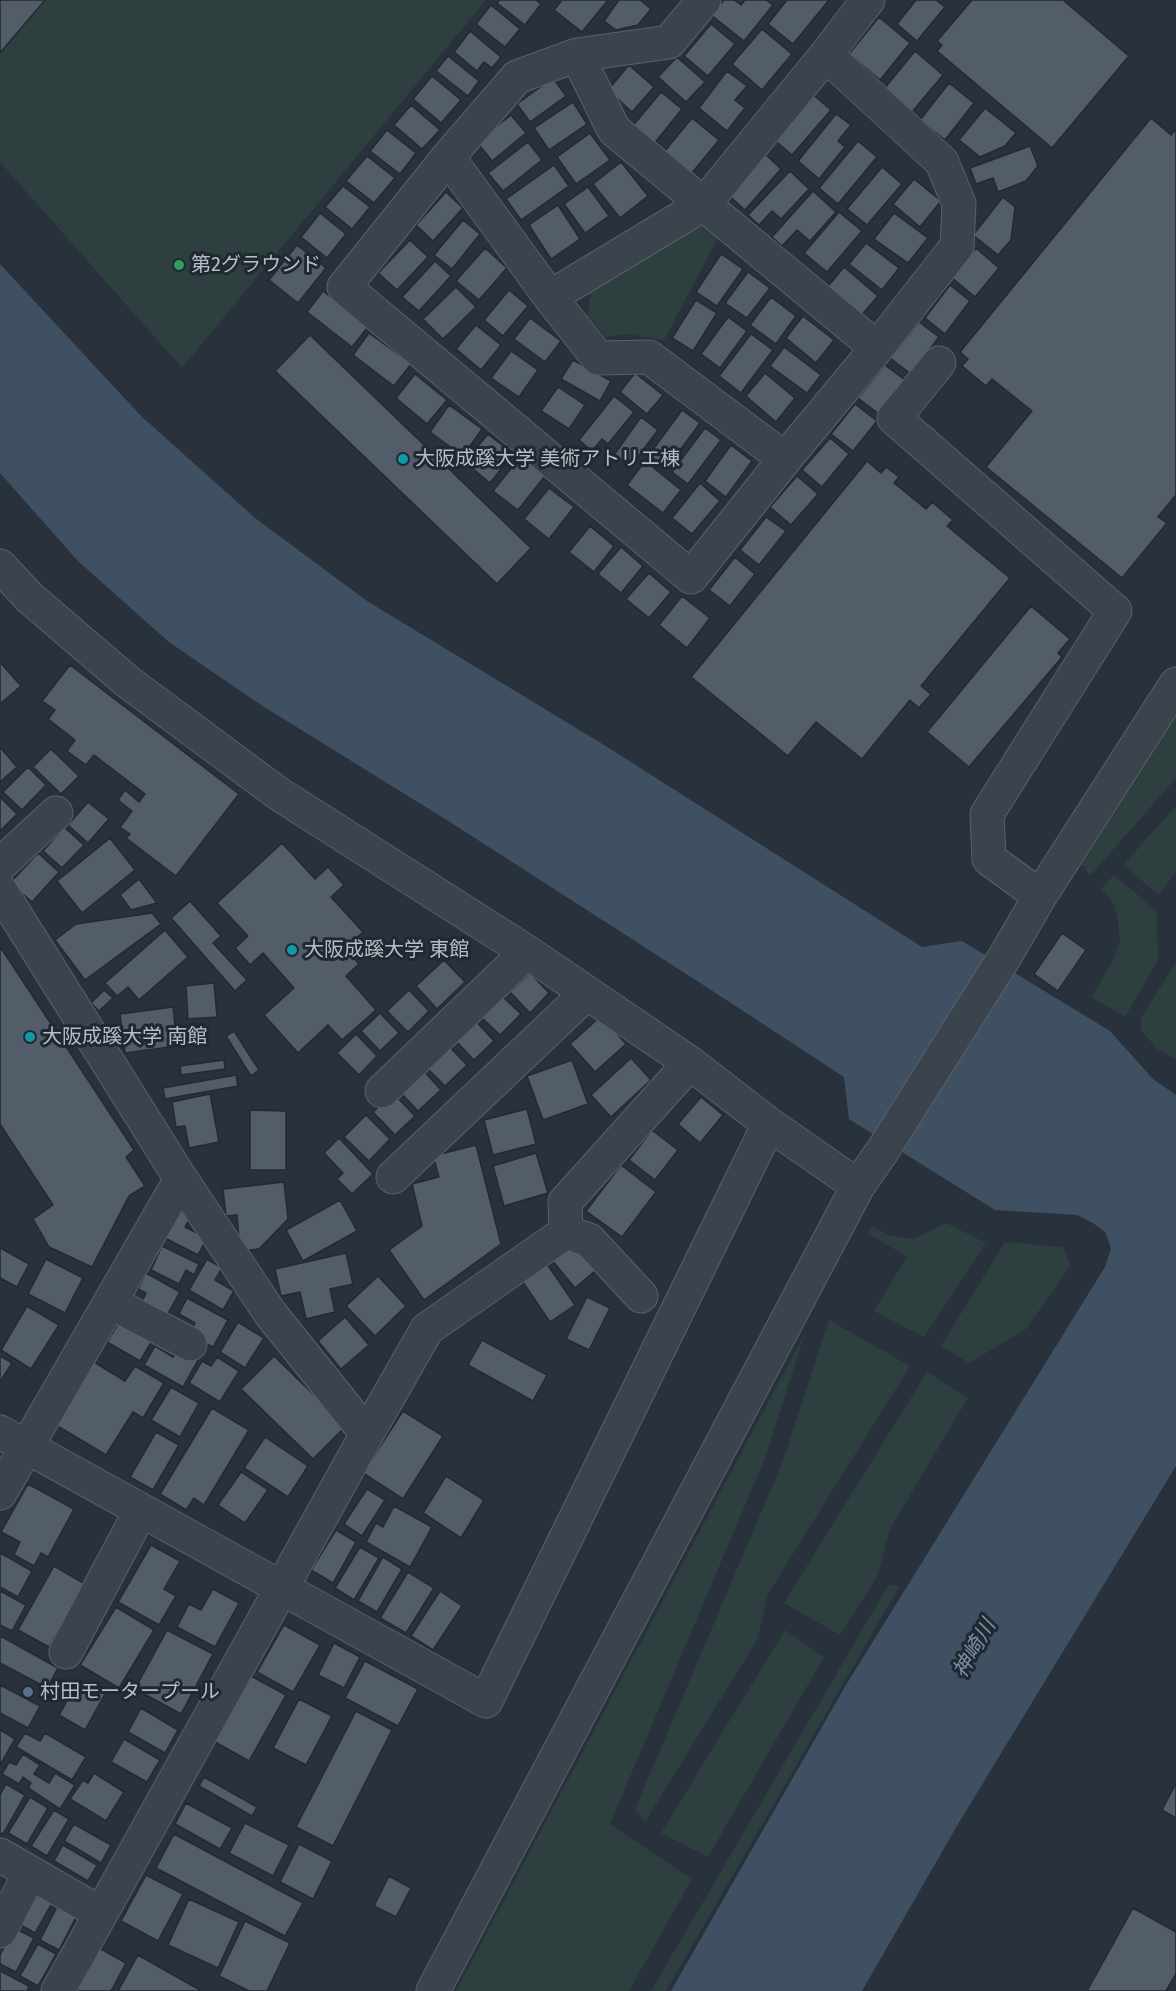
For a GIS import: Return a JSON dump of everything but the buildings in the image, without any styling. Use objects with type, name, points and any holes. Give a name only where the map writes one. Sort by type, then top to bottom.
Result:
[{"type":"street","points":[[704,0],[669,42],[577,55],[517,77],[448,157],[344,287],[691,577],[957,246],[959,204],[942,162],[826,55]]},
{"type":"street","points":[[550,297],[704,204],[868,0]]},
{"type":"street","points":[[577,55],[614,130],[877,348]]},
{"type":"street","points":[[448,157],[550,297],[598,358],[649,357],[785,459]]},
{"type":"street","points":[[939,363],[894,418],[1115,610],[987,814],[989,860],[1040,896]]},
{"type":"street","points":[[0,566],[30,598],[128,682],[279,794],[527,952],[690,1063],[769,1124],[858,1186]]},
{"type":"street","points":[[433,1991],[858,1186],[883,1150],[1004,958],[1040,896],[1176,684]]},
{"type":"street","points":[[0,866],[56,813]]},
{"type":"street","points":[[0,890],[182,1179],[270,1313],[367,1434]]},
{"type":"street","points":[[382,1091],[527,952]]},
{"type":"street","points":[[393,1177],[587,993]]},
{"type":"street","points":[[566,1232],[565,1202],[690,1063]]},
{"type":"street","points":[[13,1439],[486,1701],[769,1124]]},
{"type":"street","points":[[0,1493],[13,1439],[110,1302],[182,1179]]},
{"type":"street","points":[[566,1232],[589,1240],[641,1296]]},
{"type":"street","points":[[58,1991],[427,1329],[566,1232]]},
{"type":"street","points":[[110,1302],[190,1344]]},
{"type":"street","points":[[66,1652],[141,1510]]},
{"type":"street","points":[[0,1855],[100,1913]]},
{"type":"street","points":[[0,1931],[30,1873]]},
{"type":"shaded area","name":"第2グラウンド","points":[[0,0],[486,0],[182,368],[0,162]]},
{"type":"shaded area","points":[[686,225],[703,227],[718,238],[664,340],[628,334],[605,337],[588,316],[590,290]]},
{"type":"shaded area","points":[[1176,717],[1176,778],[1090,876],[1082,864]]},
{"type":"shaded area","points":[[1176,806],[1176,872],[1159,895],[1123,865]]},
{"type":"shaded area","points":[[1114,875],[1157,911],[1158,960],[1125,1017],[1091,997],[1113,960],[1120,941],[1113,903],[1101,889]]},
{"type":"shaded area","points":[[1176,962],[1176,1059],[1158,1050],[1140,1029],[1141,1018]]},
{"type":"shaded area","points":[[946,1223],[986,1243],[924,1337],[874,1311],[907,1257],[868,1233],[872,1226],[889,1235],[914,1239]]},
{"type":"shaded area","points":[[1005,1242],[1062,1247],[1071,1265],[1026,1329],[969,1363],[941,1346]]},
{"type":"shaded area","points":[[829,1320],[910,1366],[768,1594],[757,1640],[645,1822],[635,1809],[783,1461]]},
{"type":"shaded area","points":[[805,1333],[765,1458],[610,1824],[692,1879],[629,1991],[456,1991]]},
{"type":"shaded area","points":[[927,1372],[968,1398],[890,1529],[877,1577],[840,1635],[784,1603]]},
{"type":"shaded area","points":[[889,1584],[899,1587],[666,1991],[651,1991]]},
{"type":"shaded area","points":[[785,1630],[824,1657],[708,1857],[661,1833]]},
{"type":"water","name":"神崎川","points":[[0,264],[141,416],[255,518],[367,601],[604,745],[922,947],[962,941],[1110,1031],[1153,1079],[1176,1095],[1176,1466],[958,1824],[862,1991],[671,1991],[846,1685],[1105,1267],[1111,1249],[1106,1233],[1077,1215],[995,1210],[849,1119],[844,1077],[450,822],[261,705],[169,642],[78,561],[0,473]]},
{"type":"place","name":"第2グラウンド","points":[[179,265]]},
{"type":"place","name":"大阪成蹊大学 美術アトリエ棟","points":[[403,459]]},
{"type":"place","name":"大阪成蹊大学 東館","points":[[292,950]]},
{"type":"place","name":"大阪成蹊大学 南館","points":[[30,1037]]},
{"type":"place","name":"村田モータープール","points":[[28,1692]]}]
